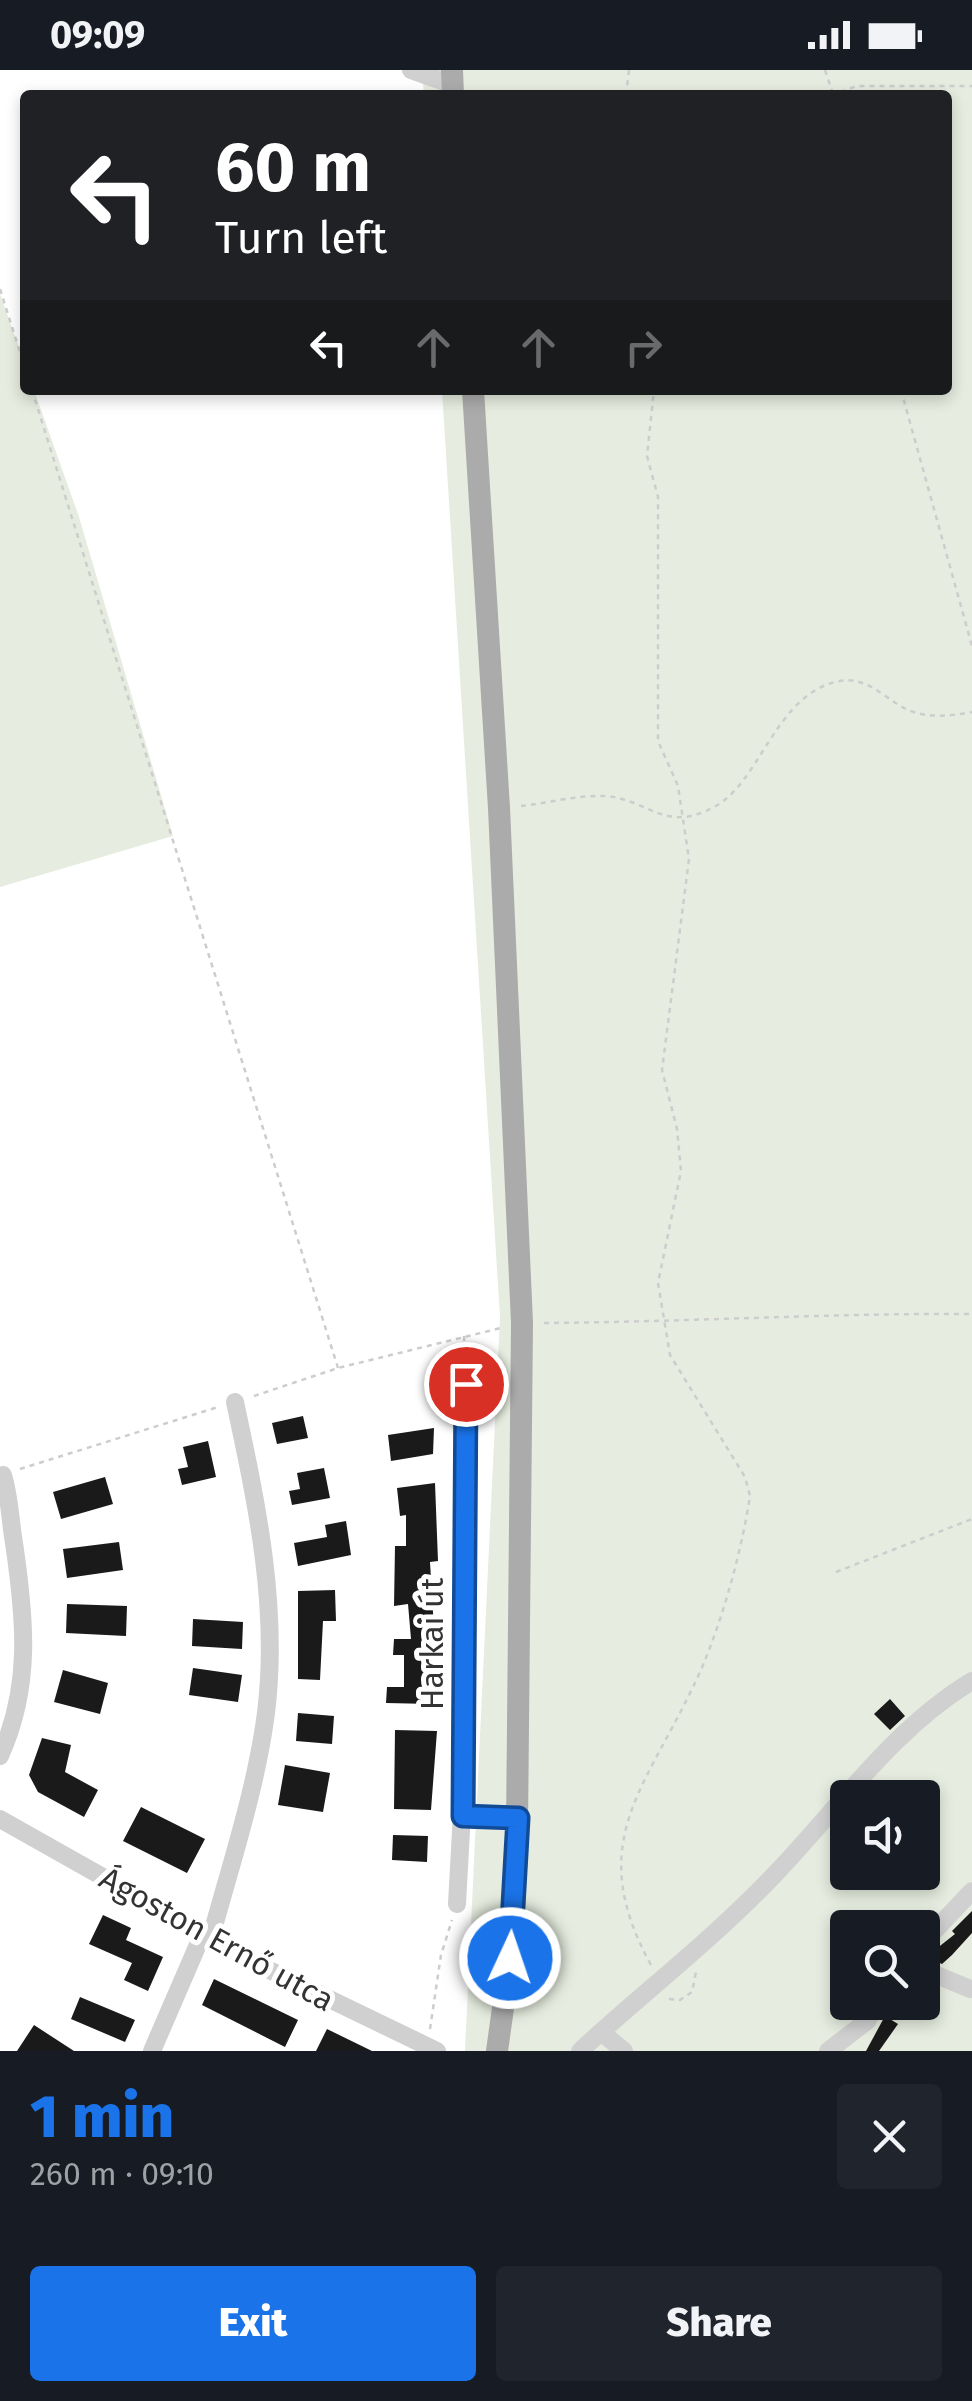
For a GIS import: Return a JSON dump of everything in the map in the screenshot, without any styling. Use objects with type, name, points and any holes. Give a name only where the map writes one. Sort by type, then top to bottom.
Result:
[{"type":"main road","points":[[473,395],[499,808],[522,1323],[518,1818],[510,1958],[497,2051]]},
{"type":"street","points":[[411,70],[453,83]]},
{"type":"street","name":"Harkai út","points":[[457,1904],[463,1816],[466,1384]]},
{"type":"street","points":[[152,2051],[207,1935],[249,1798],[266,1714],[269,1662],[263,1534],[235,1402]]},
{"type":"street","points":[[0,1756],[17,1714],[25,1664],[21,1588],[2,1475]]},
{"type":"street","points":[[580,2051],[775,1875],[888,1750],[946,1696],[972,1681]]},
{"type":"street","points":[[463,1816],[518,1818]]},
{"type":"street","name":"Ágoston Ernő utca","points":[[0,1819],[335,2004],[431,2048]]},
{"type":"street","points":[[940,1925],[972,1892]]},
{"type":"street","points":[[940,1976],[970,1989]]},
{"type":"street","points":[[828,2051],[868,2020]]},
{"type":"street","points":[[601,2032],[624,2051]]},
{"type":"path","points":[[844,90],[857,86],[972,86]]},
{"type":"path","points":[[0,288],[20,352]]},
{"type":"path","points":[[34,395],[338,1368]]},
{"type":"path","points":[[654,395],[648,456],[658,497],[658,741],[678,786],[689,859],[662,1070],[677,1129],[681,1171],[658,1284],[670,1355],[745,1478],[750,1496],[707,1654],[638,1788],[622,1845],[620,1873],[626,1903],[660,1979]]},
{"type":"path","points":[[902,395],[972,646]]},
{"type":"path","points":[[499,808],[602,796],[665,818],[684,818],[728,797],[790,714],[806,698],[838,681],[878,689],[916,712],[935,716],[972,712]]},
{"type":"path","points":[[2,1475],[338,1368],[522,1323],[664,1322],[794,1314],[972,1314]]},
{"type":"path","points":[[464,1336],[466,1384]]},
{"type":"path","points":[[836,1572],[972,1520]]},
{"type":"path","points":[[431,2048],[440,1955],[457,1904]]},
{"type":"shaded area","points":[[422,70],[972,70],[972,2051],[465,2051],[500,1317],[442,395],[952,395],[952,90],[424,90]]},
{"type":"shaded area","points":[[0,294],[20,350],[20,395],[36,395],[79,517],[173,836],[0,887]]},
{"type":"building","points":[[303,1416],[308,1438],[277,1444],[272,1423]]},
{"type":"building","points":[[434,1428],[433,1454],[391,1461],[388,1435]]},
{"type":"building","points":[[208,1441],[216,1477],[182,1485],[178,1469],[188,1467],[183,1447]]},
{"type":"building","points":[[324,1468],[330,1498],[292,1505],[289,1491],[300,1489],[297,1473]]},
{"type":"building","points":[[105,1477],[113,1504],[61,1519],[53,1492]]},
{"type":"building","points":[[435,1483],[438,1561],[430,1562],[434,1629],[440,1629],[439,1656],[433,1656],[432,1704],[386,1703],[387,1687],[404,1687],[404,1655],[393,1655],[394,1639],[411,1639],[408,1604],[394,1606],[395,1546],[406,1546],[406,1515],[400,1516],[397,1488]]},
{"type":"building","points":[[346,1521],[351,1555],[298,1566],[294,1543],[327,1537],[325,1525]]},
{"type":"building","points":[[119,1542],[123,1570],[67,1578],[63,1549]]},
{"type":"building","points":[[335,1590],[336,1621],[323,1621],[320,1680],[298,1679],[298,1591]]},
{"type":"building","points":[[67,1604],[127,1606],[126,1636],[66,1633]]},
{"type":"building","points":[[193,1619],[243,1622],[242,1649],[192,1646]]},
{"type":"building","points":[[193,1668],[242,1675],[238,1702],[189,1695]]},
{"type":"building","points":[[63,1670],[108,1683],[100,1714],[54,1702]]},
{"type":"building","points":[[890,1699],[905,1716],[890,1730],[874,1714]]},
{"type":"building","points":[[298,1713],[334,1716],[332,1744],[296,1741]]},
{"type":"building","points":[[395,1730],[437,1731],[431,1810],[394,1809]]},
{"type":"building","points":[[42,1738],[71,1745],[65,1772],[98,1790],[84,1817],[38,1792],[29,1775]]},
{"type":"building","points":[[285,1765],[330,1773],[323,1812],[278,1805]]},
{"type":"building","points":[[141,1807],[205,1839],[187,1873],[123,1841]]},
{"type":"building","points":[[393,1835],[428,1836],[427,1862],[392,1860]]},
{"type":"building","points":[[972,1911],[972,1933],[942,1964],[940,1946],[955,1934],[952,1931]]},
{"type":"building","points":[[103,1915],[131,1928],[126,1940],[163,1957],[148,1991],[124,1980],[132,1963],[89,1944]]},
{"type":"building","points":[[214,1979],[298,2020],[285,2047],[202,2005]]},
{"type":"building","points":[[80,1997],[135,2020],[125,2042],[71,2019]]},
{"type":"building","points":[[883,2020],[898,2024],[879,2051],[866,2051]]},
{"type":"building","points":[[34,2025],[74,2051],[17,2051]]},
{"type":"building","points":[[327,2029],[372,2051],[316,2051]]},
{"type":"route","points":[[466,1384],[463,1816],[518,1818],[510,1958]]}]
